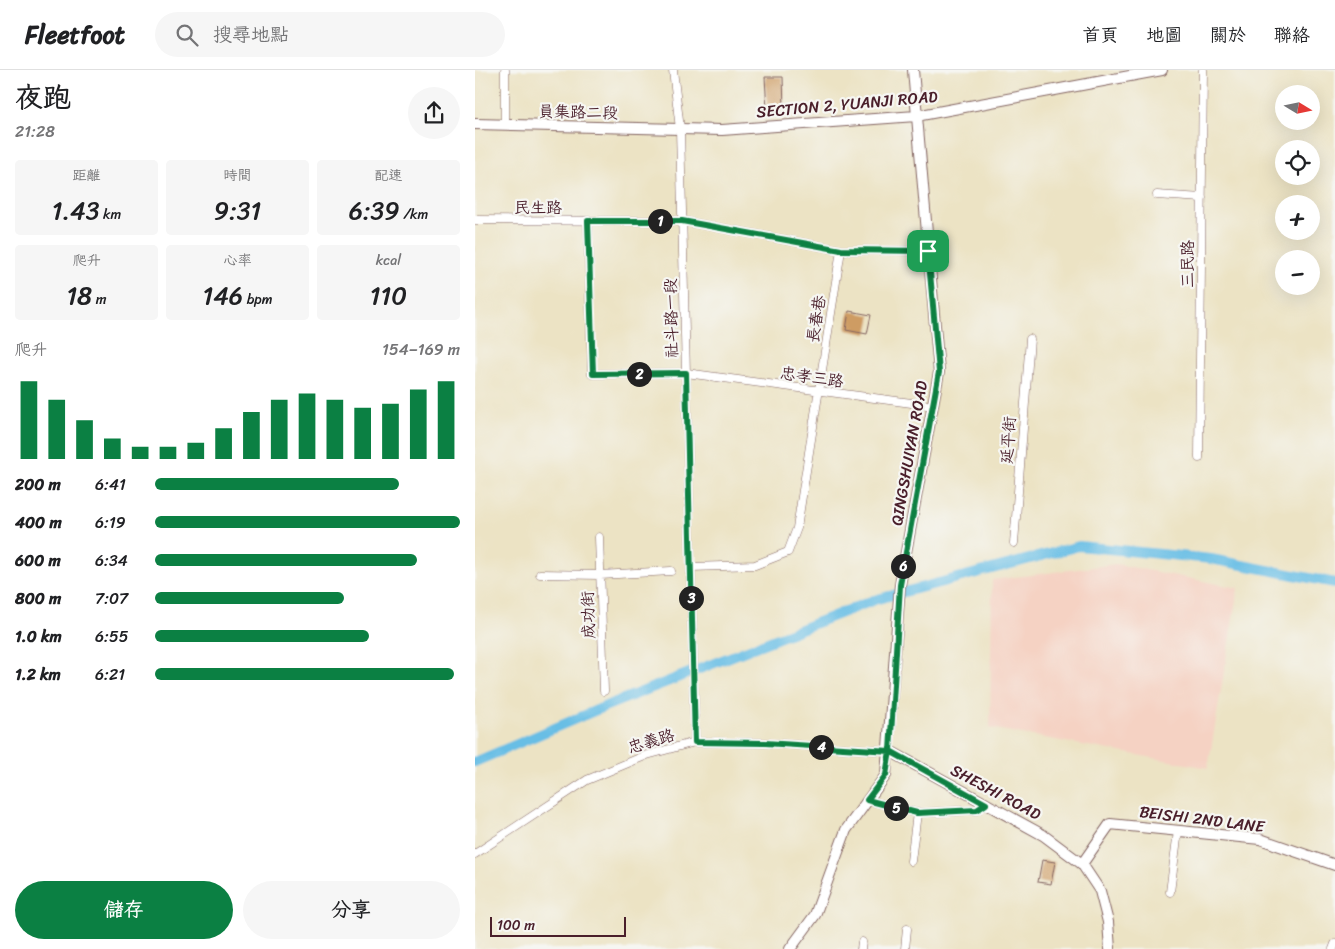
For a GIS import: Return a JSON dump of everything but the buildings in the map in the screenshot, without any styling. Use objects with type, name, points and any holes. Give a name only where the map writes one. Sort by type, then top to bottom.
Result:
[{"type":"street","points":[[505,70],[505,125]]},
{"type":"street","name":"社斗路一段","points":[[673,70],[680,129],[695,742]]},
{"type":"street","name":"QINGSHUIYAN ROAD","points":[[890,751],[900,585],[939,372],[913,70]]},
{"type":"street","name":"SECTION 2, YUANJI ROAD","points":[[680,129],[722,130],[916,116],[1162,70]]},
{"type":"street","name":"三民路","points":[[1199,458],[1203,70]]},
{"type":"street","name":"員集路二段","points":[[475,124],[680,129]]},
{"type":"street","points":[[1157,195],[1202,198]]},
{"type":"street","name":"民生路","points":[[475,220],[682,221],[841,250],[928,251]]},
{"type":"street","name":"忠孝三路","points":[[588,221],[593,374],[686,373],[934,406]]},
{"type":"street","name":"長春巷","points":[[691,567],[755,565],[788,552],[797,528],[841,250]]},
{"type":"street","name":"延平街","points":[[1014,543],[1030,339]]},
{"type":"street","name":"成功街","points":[[599,537],[604,691]]},
{"type":"street","points":[[540,574],[600,575],[671,572]]},
{"type":"street","name":"忠義路","points":[[475,854],[587,780],[647,755],[695,742],[765,743],[890,751]]},
{"type":"street","points":[[795,947],[815,915],[846,830],[886,775],[890,751]]},
{"type":"street","name":"SHESHI ROAD","points":[[890,751],[1043,835],[1082,864],[1100,891],[1108,922],[1110,949]]},
{"type":"street","points":[[867,800],[917,813],[977,810],[986,804]]},
{"type":"street","points":[[911,861],[917,813]]},
{"type":"street","name":"BEISHI 2ND LANE","points":[[1082,864],[1110,824],[1260,839],[1335,865]]},
{"type":"street","points":[[1170,892],[1178,831]]},
{"type":"street","points":[[905,949],[907,929]]},
{"type":"street","points":[[1333,949],[1335,944]]},
{"type":"shaded area","points":[[1116,564],[1238,588],[1208,768],[990,728],[992,580]]},
{"type":"waterway","points":[[475,762],[606,706],[874,600],[1079,546],[1211,559],[1335,583]]},
{"type":"route","points":[[928,251],[841,250],[682,221],[588,221],[593,374],[686,373],[695,742],[765,743],[890,751],[986,804],[977,810],[917,813],[867,800],[886,775],[890,751],[900,585],[939,372],[928,251]]}]
